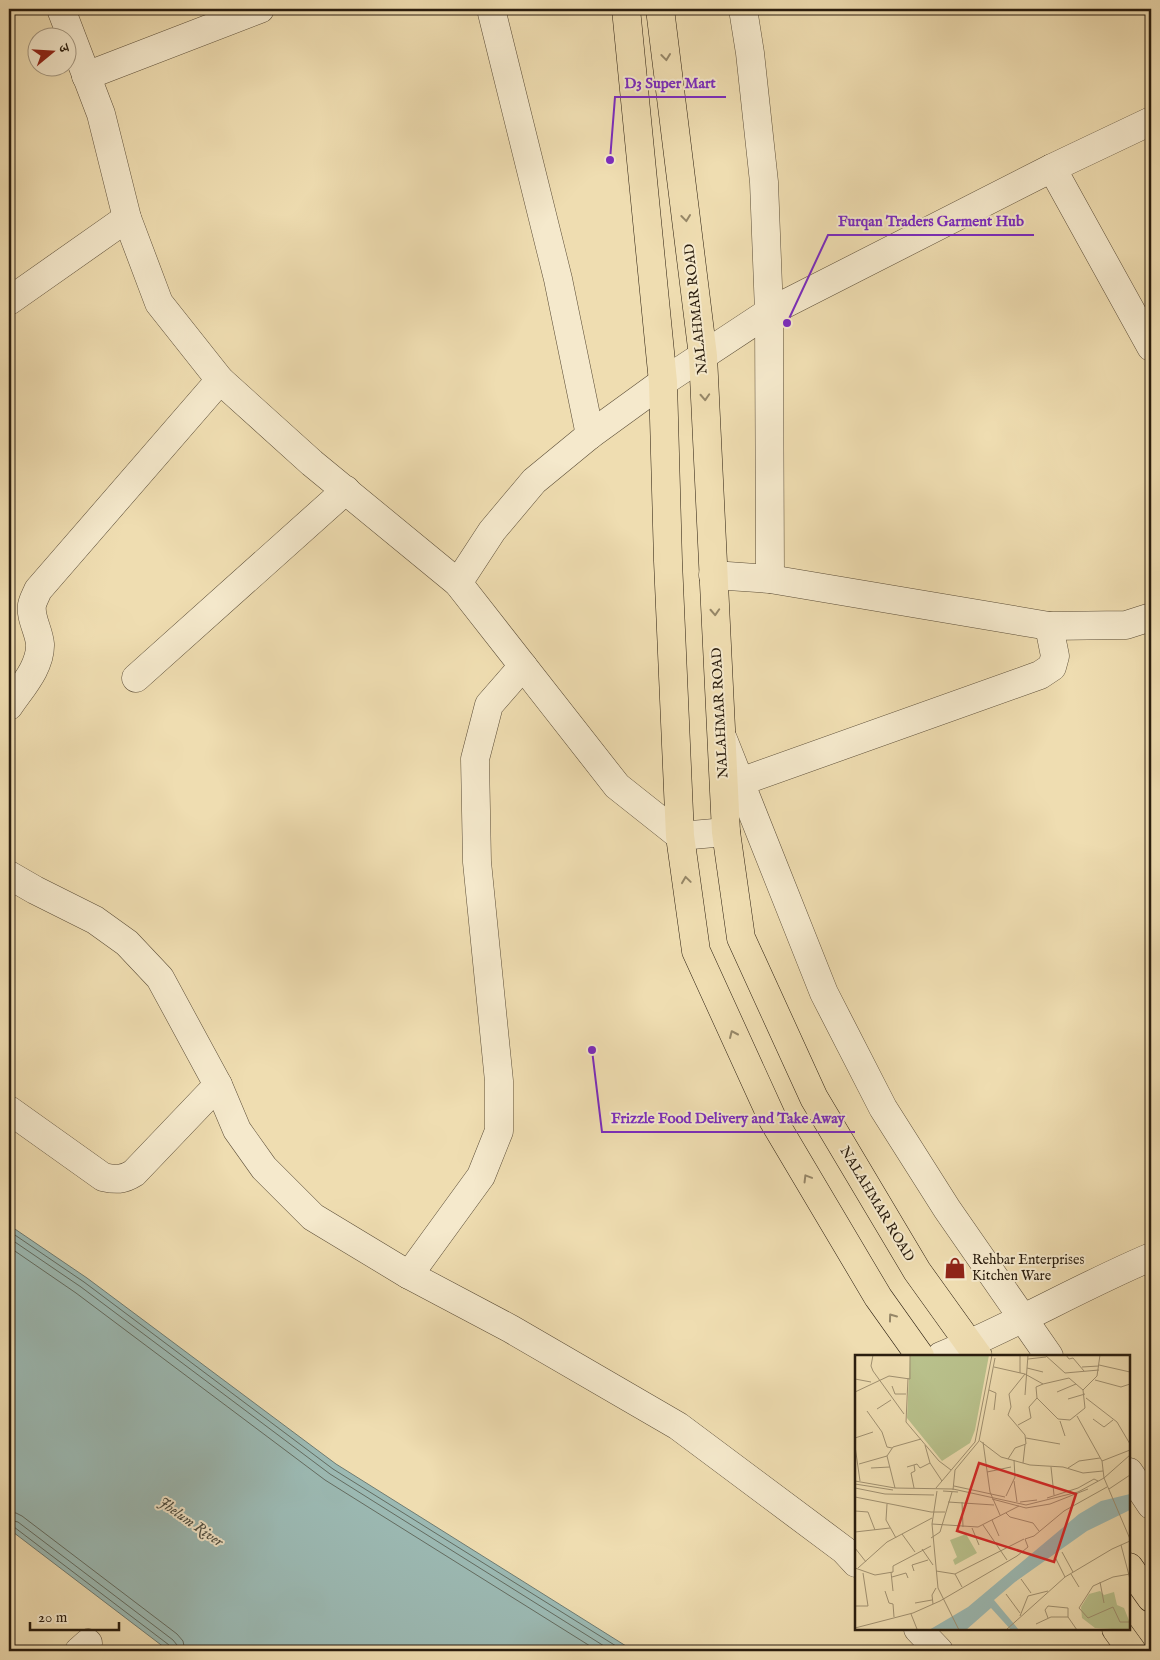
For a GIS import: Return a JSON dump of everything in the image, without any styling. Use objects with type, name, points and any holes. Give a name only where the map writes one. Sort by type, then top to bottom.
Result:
[{"type":"main road","points":[[626,9],[663,382],[668,561],[680,836],[696,951],[769,1111],[878,1297],[919,1355]]},
{"type":"main road","name":"NALAHMAR ROAD","points":[[660,9],[702,356],[726,832],[741,938],[814,1098],[916,1271],[974,1350]]},
{"type":"main road","points":[[1130,1568],[1151,1598]]},
{"type":"main road","points":[[1117,1630],[1132,1651]]},
{"type":"street","points":[[61,9],[100,114],[127,218],[160,303],[220,380],[312,463],[458,583],[616,786],[680,836],[726,832]]},
{"type":"street","points":[[86,76],[260,9]]},
{"type":"street","points":[[491,9],[558,279],[590,435]]},
{"type":"street","points":[[743,9],[750,53],[764,182],[769,312],[770,579]]},
{"type":"street","points":[[458,583],[492,531],[534,481],[590,435],[663,382],[769,312],[1052,168],[1151,121]]},
{"type":"street","points":[[1052,168],[1151,347]]},
{"type":"street","points":[[9,300],[127,218]]},
{"type":"street","points":[[9,706],[39,659],[40,643],[34,623],[32,606],[38,590],[220,380]]},
{"type":"street","points":[[136,678],[346,490]]},
{"type":"street","points":[[713,575],[770,579],[1049,626],[1126,625],[1151,618]]},
{"type":"street","points":[[740,782],[1040,675],[1052,667],[1055,656],[1049,626]]},
{"type":"street","points":[[409,1275],[481,1176],[499,1131],[499,1081],[477,862],[475,759],[489,705],[523,666]]},
{"type":"street","points":[[722,736],[824,993],[883,1108],[947,1209],[1048,1355]]},
{"type":"street","points":[[9,874],[35,890],[95,920],[127,943],[160,978],[218,1084],[237,1130],[264,1168],[313,1217],[409,1275],[511,1329],[678,1426],[852,1549]]},
{"type":"street","points":[[9,1110],[104,1178],[116,1180],[126,1178],[134,1173],[218,1084]]},
{"type":"street","points":[[946,1355],[974,1350],[1022,1317],[1151,1257]]},
{"type":"street","points":[[1130,1474],[1151,1505]]},
{"type":"street","points":[[919,1630],[939,1651]]},
{"type":"water","name":"Jhelum River","points":[[9,1225],[87,1278],[336,1464],[634,1651],[169,1651],[9,1529]]},
{"type":"place","name":"D3 Super Mart","points":[[610,160]]},
{"type":"place","name":"Furqan Traders Garment Hub","points":[[787,323]]},
{"type":"place","name":"Frizzle Food Delivery and Take Away","points":[[592,1050]]},
{"type":"place","name":"Rehbar Enterprises Kitchen Ware","points":[[955,1268]]}]
